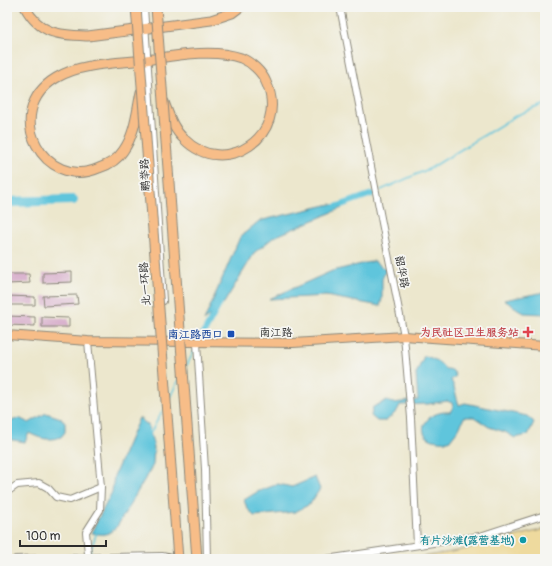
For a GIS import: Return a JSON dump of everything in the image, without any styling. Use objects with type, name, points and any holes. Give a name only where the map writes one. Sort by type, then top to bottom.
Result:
[{"type":"highway","points":[[25,7],[37,23],[50,32],[69,36],[88,36],[211,20],[232,13],[240,7]]},
{"type":"highway","name":"北一环路","points":[[136,7],[178,559]]},
{"type":"highway","points":[[156,7],[197,559]]},
{"type":"highway","points":[[142,86],[129,141],[123,152],[106,166],[93,171],[70,171],[56,166],[40,151],[33,137],[30,123],[36,100],[45,87],[55,79],[69,72],[90,67],[192,54],[225,54],[241,58],[255,67],[265,79],[271,92],[272,106],[270,120],[263,134],[256,142],[241,152],[220,155],[210,153],[196,149],[184,139],[173,125],[162,95]]},
{"type":"main road","name":"南江路","points":[[7,336],[88,341],[293,343],[404,336],[545,346]]},
{"type":"street","name":"鹏举路","points":[[144,7],[165,342]]},
{"type":"street","name":"韶华路","points":[[340,7],[404,336],[411,418],[417,545]]},
{"type":"street","points":[[88,341],[101,487],[100,510],[86,532],[88,554]]},
{"type":"street","points":[[197,343],[205,469],[207,559]]},
{"type":"street","points":[[7,492],[17,485],[39,483],[48,488],[56,497],[70,500],[101,487]]},
{"type":"street","points":[[326,559],[480,536],[545,515]]},
{"type":"street","points":[[16,559],[162,556],[178,559]]},
{"type":"sand","name":"有片沙滩(露营基地)","points":[[545,529],[545,559],[410,559],[457,551]]},
{"type":"water","points":[[331,204],[342,208],[274,237],[255,252],[224,303],[204,321],[240,237],[259,221]]},
{"type":"water","points":[[374,261],[386,270],[382,279],[382,299],[380,306],[326,296],[269,299],[332,271]]},
{"type":"water","points":[[545,292],[545,314],[524,313],[504,300]]},
{"type":"water","points":[[424,356],[436,360],[445,369],[452,370],[454,372],[456,376],[451,380],[459,405],[465,403],[527,416],[534,422],[528,435],[515,438],[505,432],[489,427],[474,417],[464,417],[460,427],[449,441],[437,441],[428,438],[424,433],[426,421],[432,416],[440,413],[450,412],[453,407],[452,403],[447,401],[428,404],[400,405],[397,411],[386,421],[377,421],[371,416],[373,407],[386,401],[393,403],[418,400],[416,374]]},
{"type":"water","points":[[46,413],[61,418],[65,423],[65,432],[61,437],[45,439],[29,433],[25,442],[7,439],[7,423],[19,418],[29,423]]},
{"type":"water","points":[[139,418],[148,425],[154,447],[153,465],[118,525],[106,534],[91,533],[112,492],[114,476]]},
{"type":"water","points":[[315,477],[320,489],[310,504],[295,512],[254,516],[247,508],[244,500],[257,492],[278,484],[292,487]]},
{"type":"building","points":[[72,272],[72,282],[43,283],[43,273]]},
{"type":"building","points":[[7,274],[29,274],[30,283],[7,284]]},
{"type":"building","points":[[77,295],[78,304],[44,306],[43,296]]},
{"type":"building","points":[[7,296],[35,297],[35,305],[7,305]]},
{"type":"building","points":[[7,316],[35,317],[35,326],[7,325]]},
{"type":"building","points":[[42,317],[69,318],[69,327],[42,327]]},
{"type":"waterway","points":[[381,190],[431,168],[517,115],[545,104]]},
{"type":"waterway","points":[[330,209],[372,194]]},
{"type":"waterway","points":[[7,202],[73,200]]},
{"type":"waterway","points":[[201,338],[219,305]]},
{"type":"waterway","points":[[187,365],[195,349]]},
{"type":"waterway","points":[[170,397],[179,379]]},
{"type":"waterway","points":[[150,434],[162,411]]},
{"type":"waterway","points":[[90,551],[97,532]]},
{"type":"place","name":"为民社区卫生服务站","points":[[528,332]]},
{"type":"place","name":"南江路西口","points":[[231,334]]},
{"type":"place","name":"有片沙滩(露营基地)","points":[[523,540]]}]
